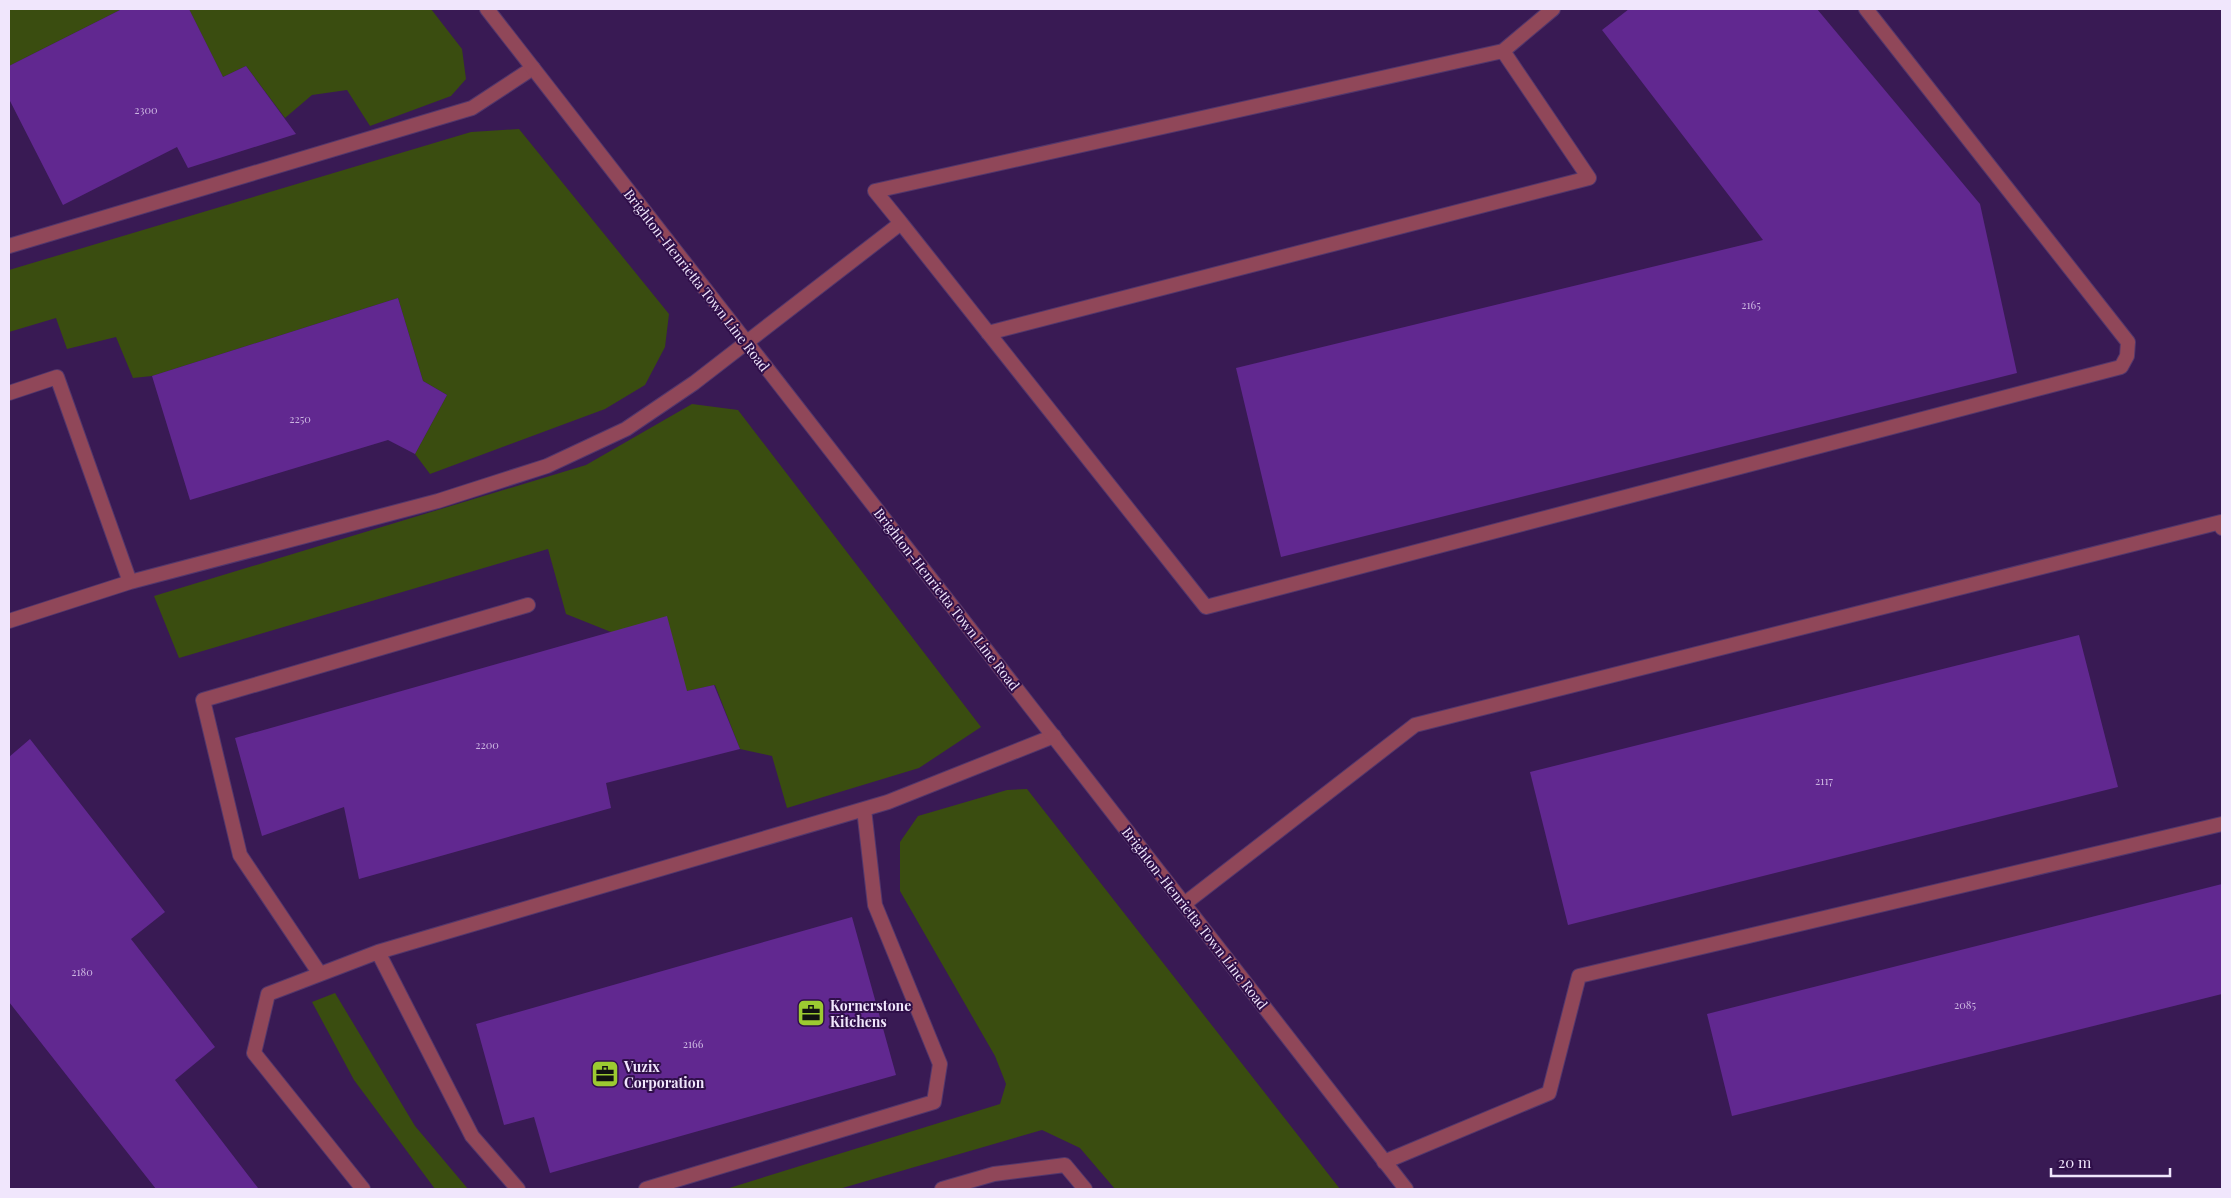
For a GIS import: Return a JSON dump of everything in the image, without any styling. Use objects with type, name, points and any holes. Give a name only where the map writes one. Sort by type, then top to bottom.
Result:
[{"type":"street","name":"Brighton-Henrietta Town Line Road","points":[[487,9],[1406,1189]]},
{"type":"street","points":[[1553,9],[1503,51],[875,191],[1206,607],[2121,367],[2127,356],[2128,342],[1866,9]]},
{"type":"street","points":[[988,333],[1589,178],[1503,51]]},
{"type":"street","points":[[9,246],[472,108],[533,68]]},
{"type":"street","points":[[9,621],[130,582],[438,501],[547,466],[626,429],[694,382],[901,223]]},
{"type":"street","points":[[9,393],[57,377],[130,582]]},
{"type":"street","points":[[1184,904],[1415,725],[2221,522],[2222,528]]},
{"type":"street","points":[[320,974],[240,855],[203,700],[528,605]]},
{"type":"street","points":[[363,1189],[254,1053],[268,994],[378,952],[888,802],[1054,736]]},
{"type":"street","points":[[646,1189],[934,1102],[940,1064],[875,905],[864,809]]},
{"type":"street","points":[[1384,1162],[1549,1093],[1579,976],[2222,824]]},
{"type":"street","points":[[378,952],[472,1136],[518,1189]]},
{"type":"street","points":[[942,1189],[994,1174],[1064,1165],[1086,1189]]},
{"type":"green space","points":[[9,9],[122,9],[9,66]]},
{"type":"green space","points":[[189,9],[431,9],[462,49],[466,79],[451,96],[370,126],[347,90],[312,95],[285,118],[246,66],[223,77]]},
{"type":"green space","points":[[519,129],[669,314],[665,347],[645,385],[605,409],[430,474],[415,454],[447,395],[423,381],[398,298],[152,376],[133,378],[116,337],[67,349],[56,318],[9,332],[9,270],[471,132]]},
{"type":"green space","points":[[692,404],[738,410],[981,727],[919,768],[787,808],[772,756],[740,749],[715,685],[687,691],[611,632],[566,614],[548,549],[179,658],[154,596],[586,465]]},
{"type":"green space","points":[[1027,789],[1340,1189],[1115,1189],[1080,1148],[1042,1130],[839,1189],[726,1189],[1000,1104],[1006,1084],[995,1056],[900,891],[900,842],[918,816],[1007,790]]},
{"type":"green space","points":[[335,993],[415,1126],[468,1189],[435,1189],[354,1080],[312,1002]]},
{"type":"building","points":[[122,9],[189,9],[223,77],[246,66],[296,134],[188,168],[177,147],[63,205],[9,99],[9,66]]},
{"type":"building","points":[[1629,9],[1817,9],[1980,204],[2017,373],[1281,557],[1236,368],[1763,240],[1602,30]]},
{"type":"building","points":[[398,298],[423,381],[447,395],[415,454],[388,440],[190,500],[152,376]]},
{"type":"building","points":[[667,616],[687,691],[714,685],[740,749],[606,783],[611,808],[359,879],[344,807],[262,836],[235,738]]},
{"type":"building","points":[[2079,635],[2118,787],[1568,925],[1530,772]]},
{"type":"building","points":[[30,739],[165,912],[131,939],[215,1047],[175,1080],[257,1189],[156,1189],[9,1002],[9,757]]},
{"type":"building","points":[[2222,884],[2222,994],[1732,1116],[1707,1014]]},
{"type":"building","points":[[852,917],[896,1075],[550,1173],[534,1117],[504,1125],[476,1024]]},
{"type":"place","name":"Kornerstone Kitchens","points":[[811,1013]]},
{"type":"place","name":"Vuzix Corporation","points":[[605,1074]]}]
